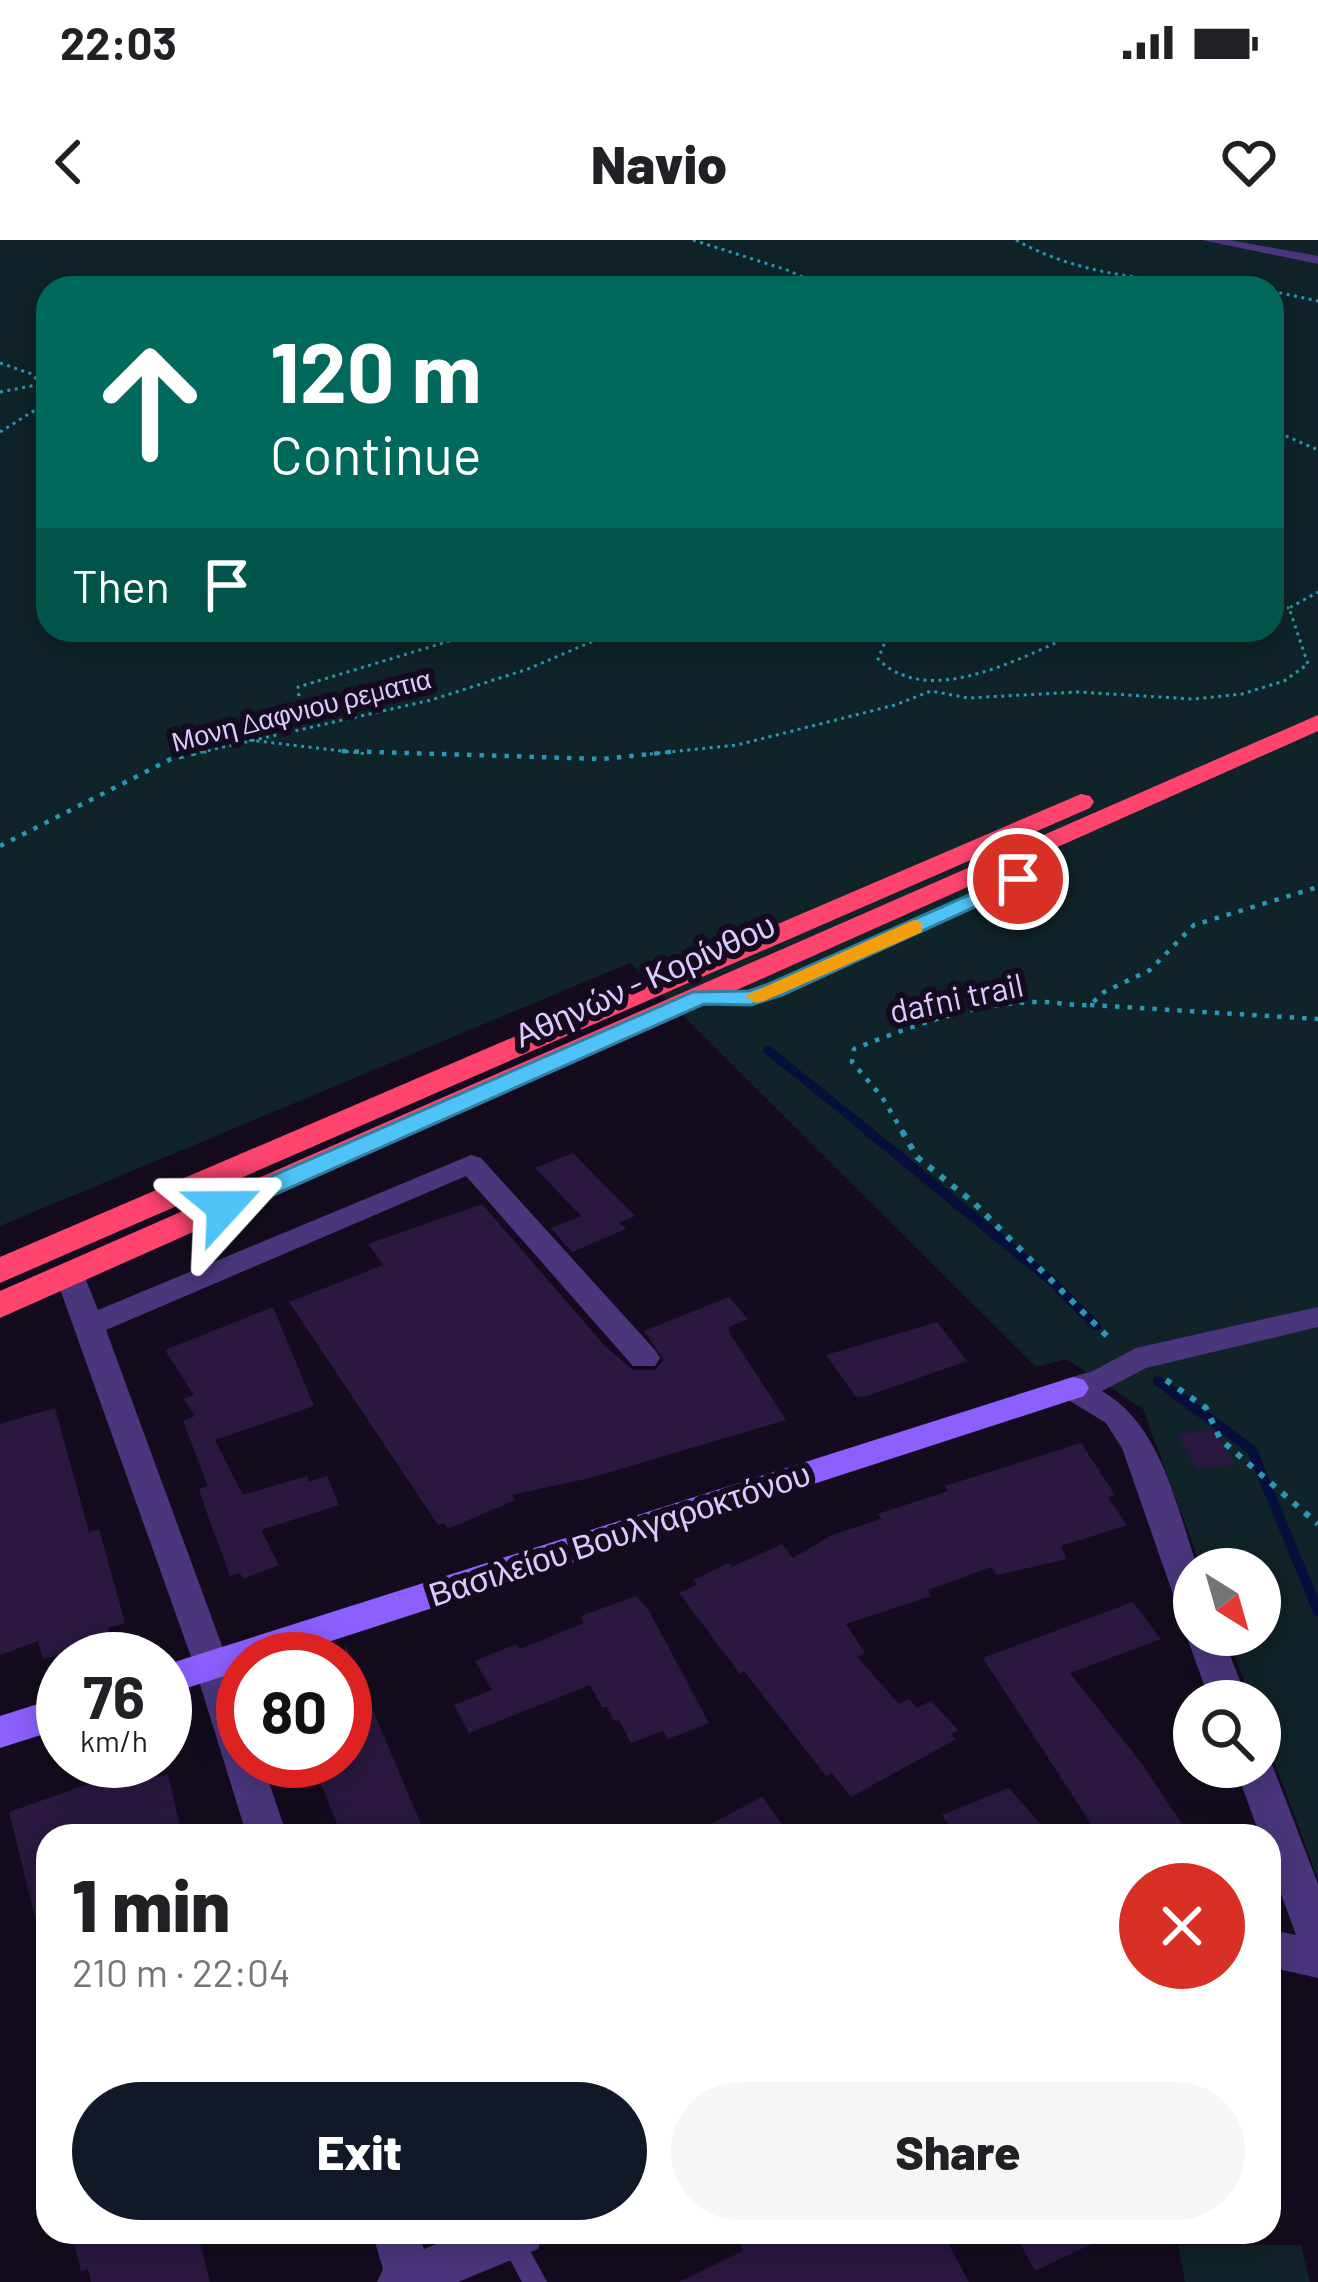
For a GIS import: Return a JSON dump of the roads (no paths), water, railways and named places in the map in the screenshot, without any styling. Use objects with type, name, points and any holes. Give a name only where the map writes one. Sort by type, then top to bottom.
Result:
[{"type":"highway","name":"Αθηνών - Κορίνθου","points":[[1,1299],[1318,700]]},
{"type":"highway","name":"Αθηνών - Κορίνθου","points":[[1,1299],[70,1275],[1318,722]]},
{"type":"street","points":[[1208,240],[1318,260]]},
{"type":"street","points":[[90,1325],[471,1164],[644,1358]]},
{"type":"street","points":[[70,1275],[212,1665],[263,1824]]},
{"type":"street","points":[[1073,1388],[1104,1379],[1136,1359],[1318,1317]]},
{"type":"street","points":[[1073,1388],[1118,1415],[1138,1447],[1173,1548]]},
{"type":"street","name":"Βασιλείου Βουλγαροκτόνου","points":[[192,1671],[1073,1388]]},
{"type":"street","points":[[0,1732],[36,1721]]},
{"type":"street","points":[[1262,1788],[1275,1824]]},
{"type":"street","points":[[1281,1839],[1318,1938]]},
{"type":"street","points":[[1281,1951],[1318,1959]]},
{"type":"street","points":[[397,2244],[405,2280],[491,2244]]},
{"type":"lane","points":[[519,2244],[535,2282]]},
{"type":"waterway","points":[[768,1050],[872,1134]]},
{"type":"waterway","points":[[868,1131],[1053,1282],[1096,1326]]},
{"type":"waterway","points":[[1158,1381],[1252,1450],[1318,1611]]}]
